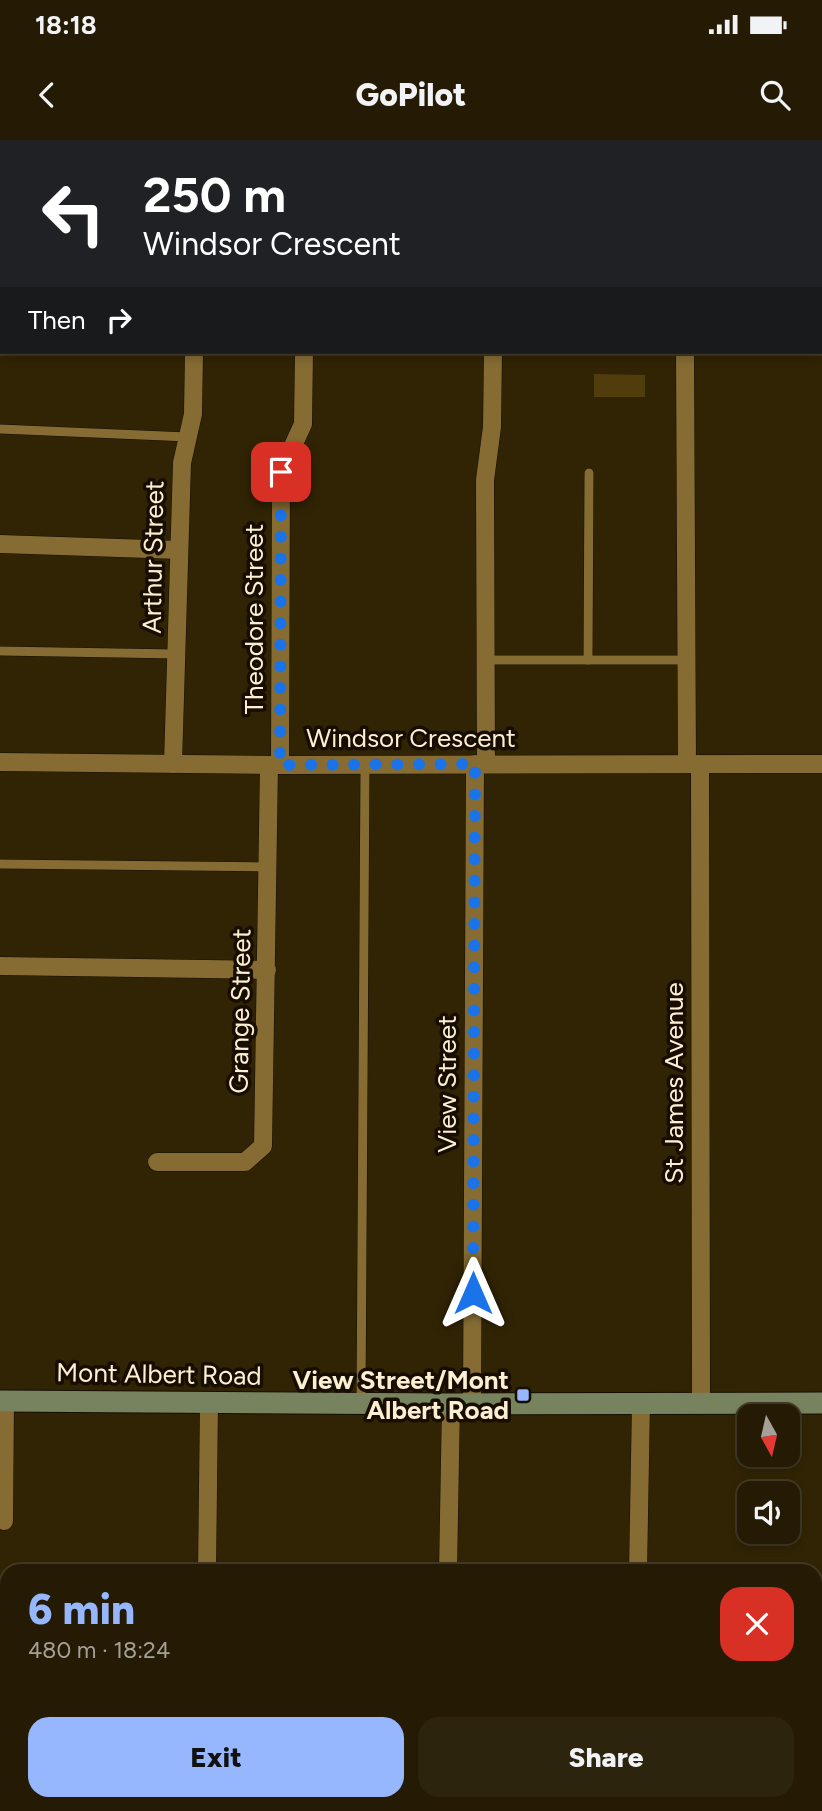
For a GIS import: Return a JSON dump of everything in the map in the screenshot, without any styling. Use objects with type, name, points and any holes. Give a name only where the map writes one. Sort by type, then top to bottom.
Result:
[{"type":"main road","name":"Mont Albert Road","points":[[3,1401],[361,1404],[822,1403]]},
{"type":"street","name":"Arthur Street","points":[[173,764],[182,463],[194,414],[194,354]]},
{"type":"street","name":"Theodore Street","points":[[275,765],[281,472],[303,424],[304,354]]},
{"type":"street","name":"View Street","points":[[449,1564],[462,1404],[480,764],[486,660],[485,480],[492,427],[493,354]]},
{"type":"street","name":"St James Avenue","points":[[685,354],[687,660],[694,764],[701,1403]]},
{"type":"street","points":[[0,544],[179,550]]},
{"type":"street","name":"Windsor Crescent","points":[[0,762],[275,765],[822,764]]},
{"type":"street","name":"Grange Street","points":[[157,1162],[245,1162],[263,1146],[269,867],[275,765]]},
{"type":"street","points":[[0,966],[267,970]]},
{"type":"street","points":[[3,1401],[4,1521]]},
{"type":"street","points":[[207,1564],[209,1403]]},
{"type":"street","points":[[638,1564],[641,1403]]},
{"type":"lane","points":[[0,429],[188,437]]},
{"type":"lane","points":[[588,660],[589,473]]},
{"type":"lane","points":[[0,651],[177,654]]},
{"type":"lane","points":[[486,660],[687,660]]},
{"type":"lane","points":[[361,1404],[365,765]]},
{"type":"lane","points":[[0,864],[269,867]]},
{"type":"shaded area","points":[[594,374],[645,375],[645,397],[594,397]]},
{"type":"place","name":"View Street/Mont Albert Road","points":[[523,1395]]},
{"type":"route","points":[[281,472],[280,765],[475,764],[473,1293]]}]
